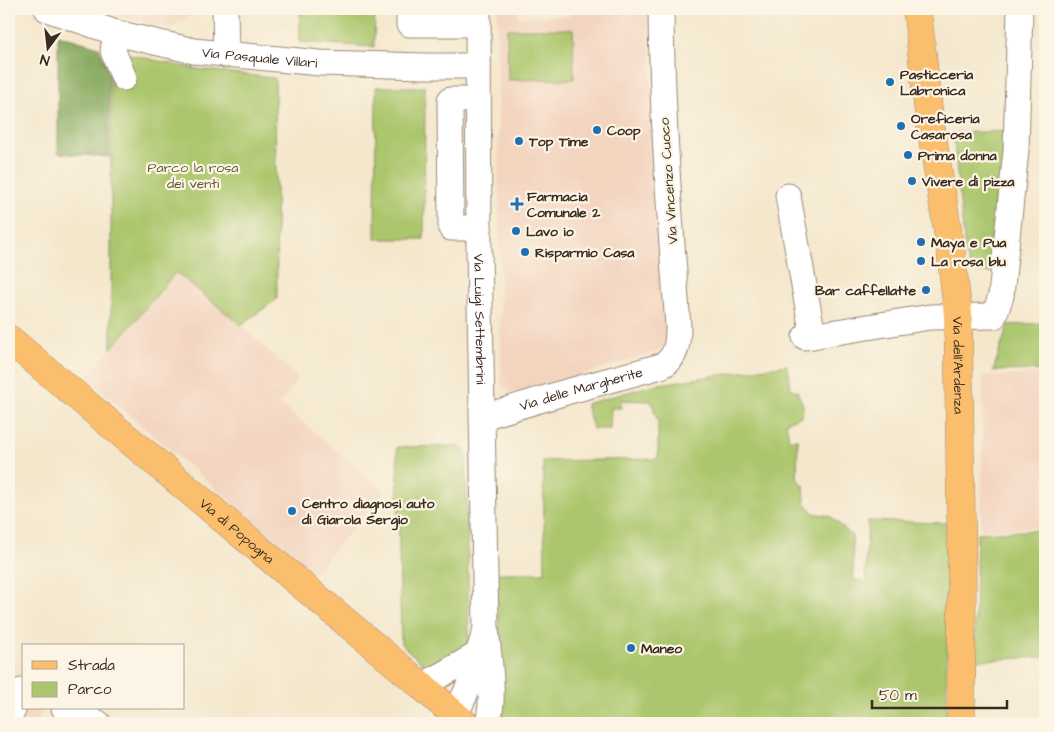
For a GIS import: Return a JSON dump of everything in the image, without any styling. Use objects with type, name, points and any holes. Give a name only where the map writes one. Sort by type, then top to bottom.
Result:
[{"type":"main road","name":"Via dell'Ardenza","points":[[917,9],[929,116],[951,252],[958,315],[962,586],[961,723]]},
{"type":"main road","name":"Via di Popogna","points":[[9,340],[422,686],[459,720]]},
{"type":"street","name":"Via Pasquale Villari","points":[[46,9],[116,33],[179,48],[226,55],[320,63],[478,66]]},
{"type":"street","points":[[225,9],[226,55]]},
{"type":"street","points":[[409,9],[409,24],[478,17]]},
{"type":"street","name":"Via Vincenzo Cuoco","points":[[661,9],[666,158],[678,326],[677,346],[674,353]]},
{"type":"street","points":[[788,196],[809,337],[930,317],[958,315],[994,316],[1001,296],[1016,150],[1020,9]]},
{"type":"street","name":"Via Luigi Settembrini","points":[[478,17],[477,100],[486,629],[490,664],[488,723]]},
{"type":"street","points":[[116,33],[113,51],[124,78]]},
{"type":"street","name":"Via delle Margherite","points":[[483,417],[661,366],[671,359],[674,353]]},
{"type":"street","name":"Via Luigi Settembrini","points":[[459,720],[486,629]]},
{"type":"street","points":[[422,686],[478,654]]},
{"type":"street","points":[[9,719],[18,689]]},
{"type":"street","points":[[69,710],[98,723]]},
{"type":"shaded area","points":[[95,9],[199,9],[170,29]]},
{"type":"shaded area","points":[[497,9],[517,9],[518,17],[570,16],[571,9],[650,9],[652,157],[668,338],[656,352],[520,393],[508,391],[501,384]]},
{"type":"shaded area","points":[[176,272],[241,325],[298,378],[280,404],[385,491],[314,573],[86,377]]},
{"type":"shaded area","points":[[1045,374],[1045,527],[981,530],[983,376]]},
{"type":"shaded area","points":[[22,710],[40,711],[38,723],[9,723]]},
{"type":"green space","points":[[300,9],[375,9],[374,47],[300,42]]},
{"type":"green space","points":[[1012,9],[1012,11],[939,10]]},
{"type":"green space","points":[[507,29],[573,29],[574,79],[508,80]]},
{"type":"green space","points":[[58,35],[99,47],[109,75],[109,157],[58,153]]},
{"type":"green space","name":"Parco la rosa dei venti","points":[[102,48],[189,68],[275,78],[277,299],[241,325],[176,272],[111,349],[111,75]]},
{"type":"green space","points":[[376,87],[425,87],[424,239],[375,239]]},
{"type":"green space","points":[[1010,131],[992,272],[979,273],[971,269],[965,251],[953,133]]},
{"type":"green space","points":[[1045,323],[1045,370],[993,371],[1008,325]]},
{"type":"green space","points":[[787,365],[791,389],[797,391],[803,405],[802,416],[786,422],[789,440],[798,439],[797,479],[804,485],[805,502],[813,513],[830,516],[852,536],[854,580],[869,582],[865,575],[868,521],[949,523],[946,723],[502,723],[497,573],[545,573],[543,461],[658,459],[658,422],[651,401],[621,400],[621,408],[611,408],[610,429],[593,429],[586,404],[653,385]]},
{"type":"green space","points":[[458,446],[466,452],[469,638],[463,651],[430,667],[423,664],[401,644],[397,447]]},
{"type":"green space","points":[[1045,530],[1045,657],[976,660],[974,658],[977,533]]},
{"type":"place","name":"Pasticceria Labronica","points":[[890,82]]},
{"type":"place","name":"Oreficeria Casarosa","points":[[901,126]]},
{"type":"place","name":"Coop","points":[[597,130]]},
{"type":"place","name":"Top Time","points":[[519,141]]},
{"type":"place","name":"Prima donna","points":[[908,155]]},
{"type":"place","name":"Vivere di pizza","points":[[912,181]]},
{"type":"place","name":"Farmacia Comunale 2","points":[[517,204]]},
{"type":"place","name":"Lavo io","points":[[516,231]]},
{"type":"place","name":"Maya e Pua","points":[[921,242]]},
{"type":"place","name":"Risparmio Casa","points":[[525,252]]},
{"type":"place","name":"La rosa blu","points":[[921,261]]},
{"type":"place","name":"Bar caffellatte","points":[[926,290]]},
{"type":"place","name":"Centro diagnosi auto di Giarola Sergio","points":[[292,511]]},
{"type":"place","name":"Maneo","points":[[631,648]]}]
